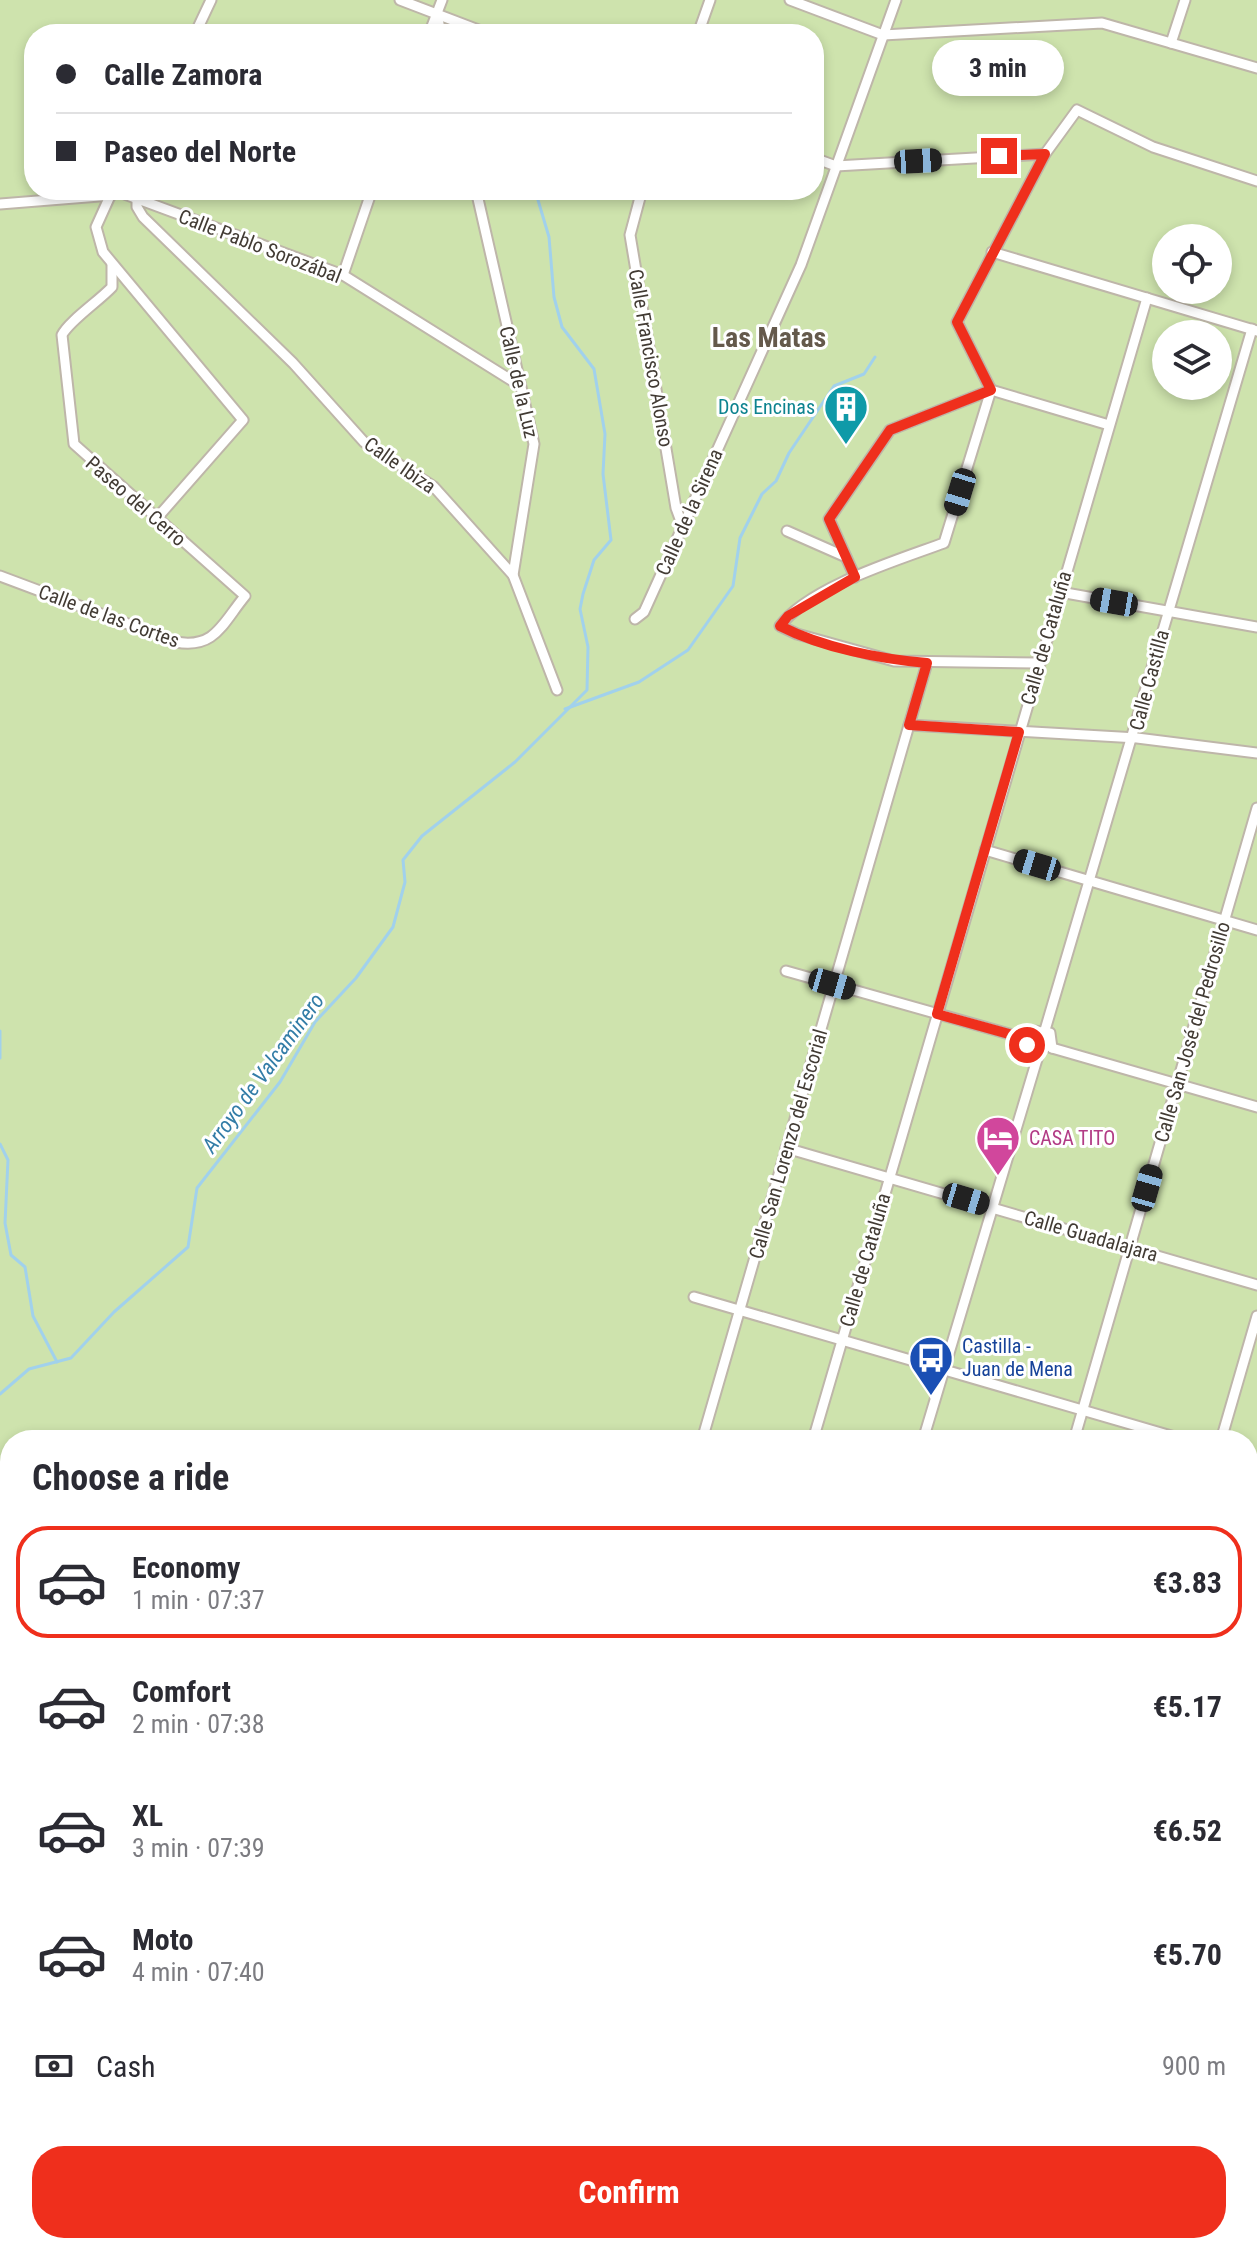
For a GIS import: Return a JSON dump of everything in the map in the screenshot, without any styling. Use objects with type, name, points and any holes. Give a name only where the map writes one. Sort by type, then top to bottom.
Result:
[{"type":"street","points":[[200,24],[211,0]]},
{"type":"street","points":[[400,0],[463,24]]},
{"type":"street","points":[[433,24],[442,0]]},
{"type":"street","points":[[702,24],[710,0]]},
{"type":"street","points":[[790,0],[883,35],[1102,23],[1257,68]]},
{"type":"street","name":"Calle de la Sirena","points":[[824,200],[896,0]]},
{"type":"street","points":[[1171,43],[1185,0]]},
{"type":"street","points":[[437,14],[439,24]]},
{"type":"street","points":[[1037,663],[894,661],[797,634],[780,626],[788,616],[855,577],[944,543],[991,390],[957,322],[1045,154],[1077,110],[1153,147],[1257,181]]},
{"type":"street","points":[[824,162],[836,166],[1045,154]]},
{"type":"street","points":[[0,204],[42,200]]},
{"type":"street","points":[[112,200],[96,227],[103,252],[243,420],[157,518]]},
{"type":"street","name":"Calle Pablo Sorozábal","points":[[137,200],[343,275],[519,385]]},
{"type":"street","name":"Calle Ibiza","points":[[137,200],[143,217],[293,363],[364,442],[434,487],[513,575],[557,690]]},
{"type":"street","points":[[343,275],[369,200]]},
{"type":"street","name":"Calle de la Luz","points":[[478,200],[534,444],[513,575]]},
{"type":"street","name":"Calle Francisco Alonso","points":[[639,200],[630,235],[676,508],[683,527]]},
{"type":"street","name":"Calle de la Sirena","points":[[635,619],[644,612],[683,527],[801,265],[824,200]]},
{"type":"street","points":[[992,252],[1254,330]]},
{"type":"street","name":"Paseo del Cerro","points":[[112,264],[112,287],[87,313],[68,324],[62,335],[74,444],[245,596]]},
{"type":"street","name":"Calle de Cataluña","points":[[816,1430],[1037,663],[1147,298]]},
{"type":"street","name":"Calle Castilla","points":[[1045,1030],[1254,330]]},
{"type":"street","points":[[855,577],[829,519],[890,430],[991,390],[1109,425]]},
{"type":"street","points":[[787,531],[846,557]]},
{"type":"street","name":"Calle de las Cortes","points":[[0,576],[176,642],[195,645],[208,640],[245,596]]},
{"type":"street","points":[[1060,592],[1257,627]]},
{"type":"street","name":"Calle San Lorenzo del Escorial","points":[[705,1430],[927,663]]},
{"type":"street","points":[[909,725],[1133,738],[1257,753]]},
{"type":"street","name":"Calle San José del Pedrosillo","points":[[1077,1430],[1257,808]]},
{"type":"street","points":[[985,850],[1257,930]]},
{"type":"street","points":[[786,971],[1027,1039]]},
{"type":"street","points":[[1045,1030],[1053,1038],[1052,1048],[1047,1055],[1038,1056],[1029,1050],[1027,1039],[1034,1031],[1045,1030]]},
{"type":"street","points":[[1052,1048],[1257,1107]]},
{"type":"street","points":[[926,1430],[1038,1056]]},
{"type":"street","name":"Calle Guadalajara","points":[[786,1148],[1257,1285]]},
{"type":"street","points":[[694,1297],[1148,1430]]},
{"type":"street","points":[[1224,1430],[1257,1316]]},
{"type":"green space","points":[[0,0],[1257,0],[1257,1430],[0,1430]]},
{"type":"waterway","name":"Arroyo de Valcaminero","points":[[0,1394],[29,1369],[71,1358],[114,1312],[188,1247],[197,1188],[280,1082],[315,1022],[356,978],[393,927],[405,882],[403,860],[422,836],[515,762],[587,690],[588,647],[580,609],[594,560],[611,540],[603,474],[605,434],[594,369],[562,327],[554,297],[549,237],[538,200]]},
{"type":"waterway","points":[[565,709],[639,682],[688,650],[733,586],[740,538],[762,494],[776,481],[789,453],[834,386],[864,374],[875,357]]},
{"type":"waterway","points":[[0,1031],[0,1058]]},
{"type":"waterway","points":[[0,1144],[8,1160],[5,1223],[11,1255],[25,1267],[33,1316],[57,1362]]},
{"type":"place","name":"Dos Encinas","points":[[846,446]]},
{"type":"place","name":"CASA TITO","points":[[998,1177]]},
{"type":"place","name":"Castilla - Juan de Mena","points":[[931,1397]]},
{"type":"district","name":"Las Matas","points":[[769,337]]},
{"type":"route","points":[[999,156],[1045,154],[957,322],[991,390],[890,430],[829,519],[855,577],[788,616],[780,626],[797,634],[894,661],[927,663],[909,725],[1019,732],[937,1014],[1027,1039],[1027,1045]]}]
